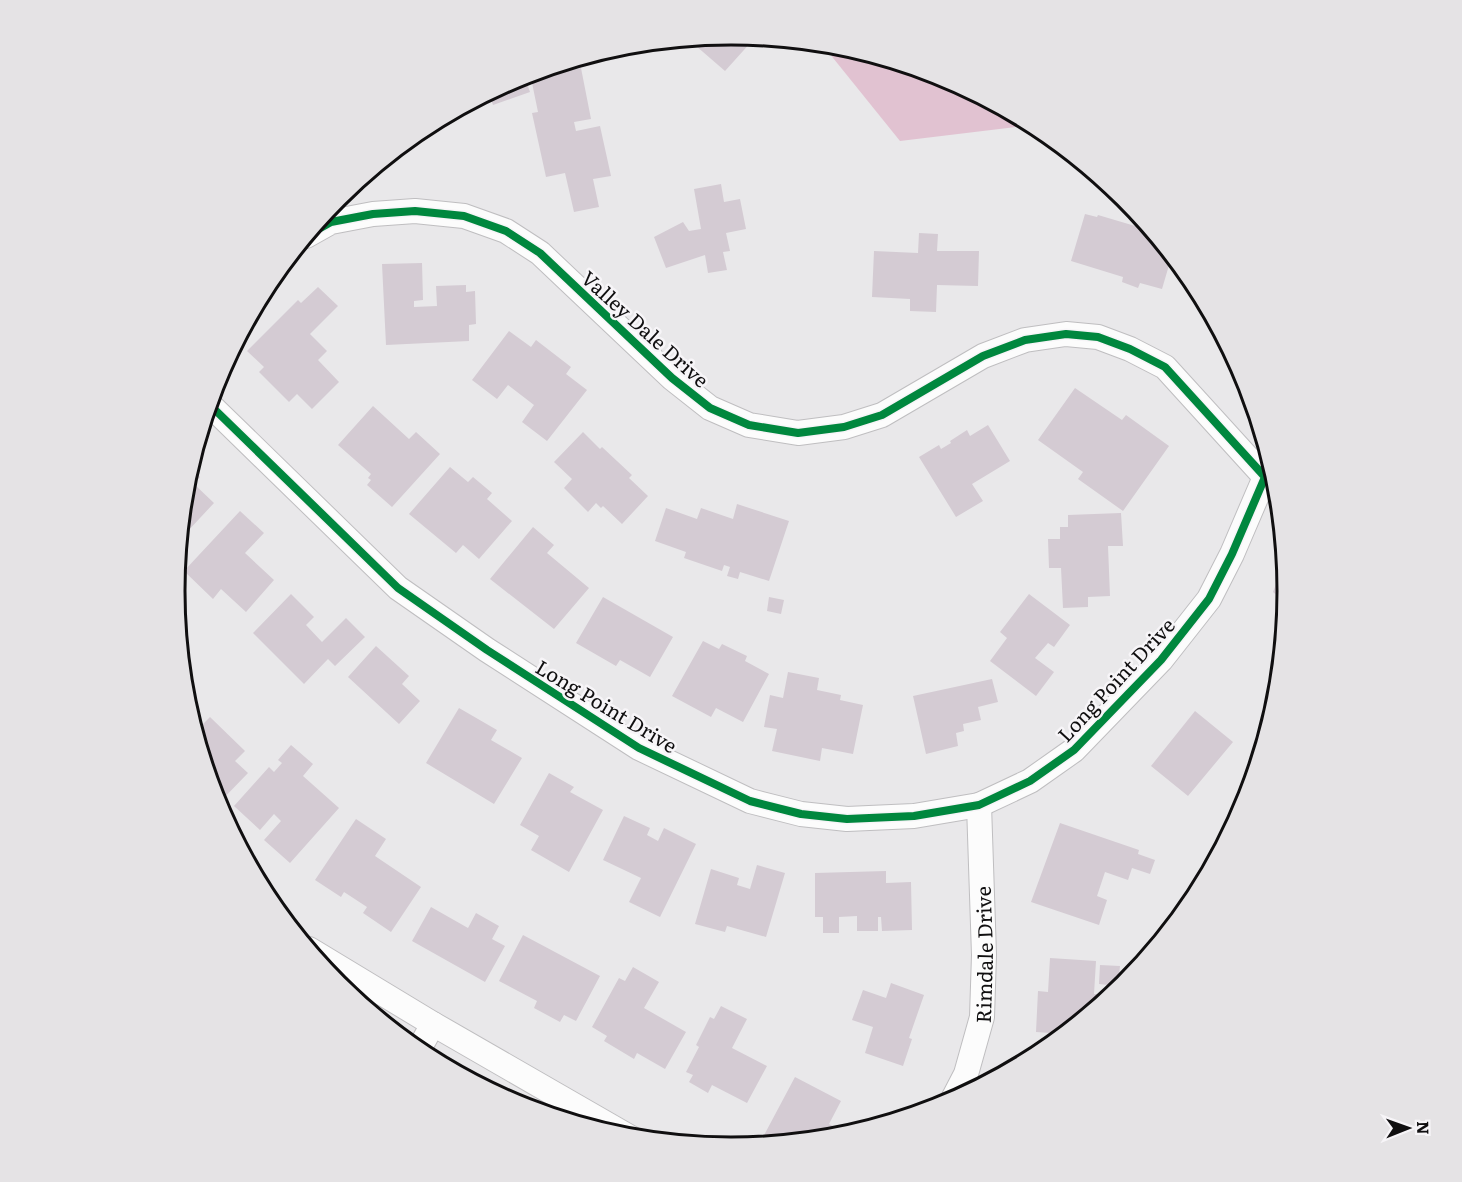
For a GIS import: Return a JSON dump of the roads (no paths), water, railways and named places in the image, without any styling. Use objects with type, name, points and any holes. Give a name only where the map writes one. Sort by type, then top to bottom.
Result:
[{"type":"street","name":"Valley Dale Drive","points":[[326,225],[374,214],[415,211],[464,216],[506,231],[540,253],[672,378],[710,408],[749,425],[798,433],[844,427],[882,415],[983,356],[1025,340],[1066,334],[1098,338],[1130,349],[1165,367],[1262,465]]},
{"type":"street","name":"Long Point Drive","points":[[216,411],[398,588],[487,650],[639,748],[750,801],[801,814],[847,819],[914,816],[979,805],[1030,781],[1074,750],[1161,660],[1209,599],[1266,479]]},
{"type":"street","name":"Rimdale Drive","points":[[960,1086],[966,1074],[982,1017],[984,955],[979,805]]},
{"type":"street","points":[[331,962],[602,1121]]},
{"type":"street","points":[[423,1042],[433,1024]]}]
